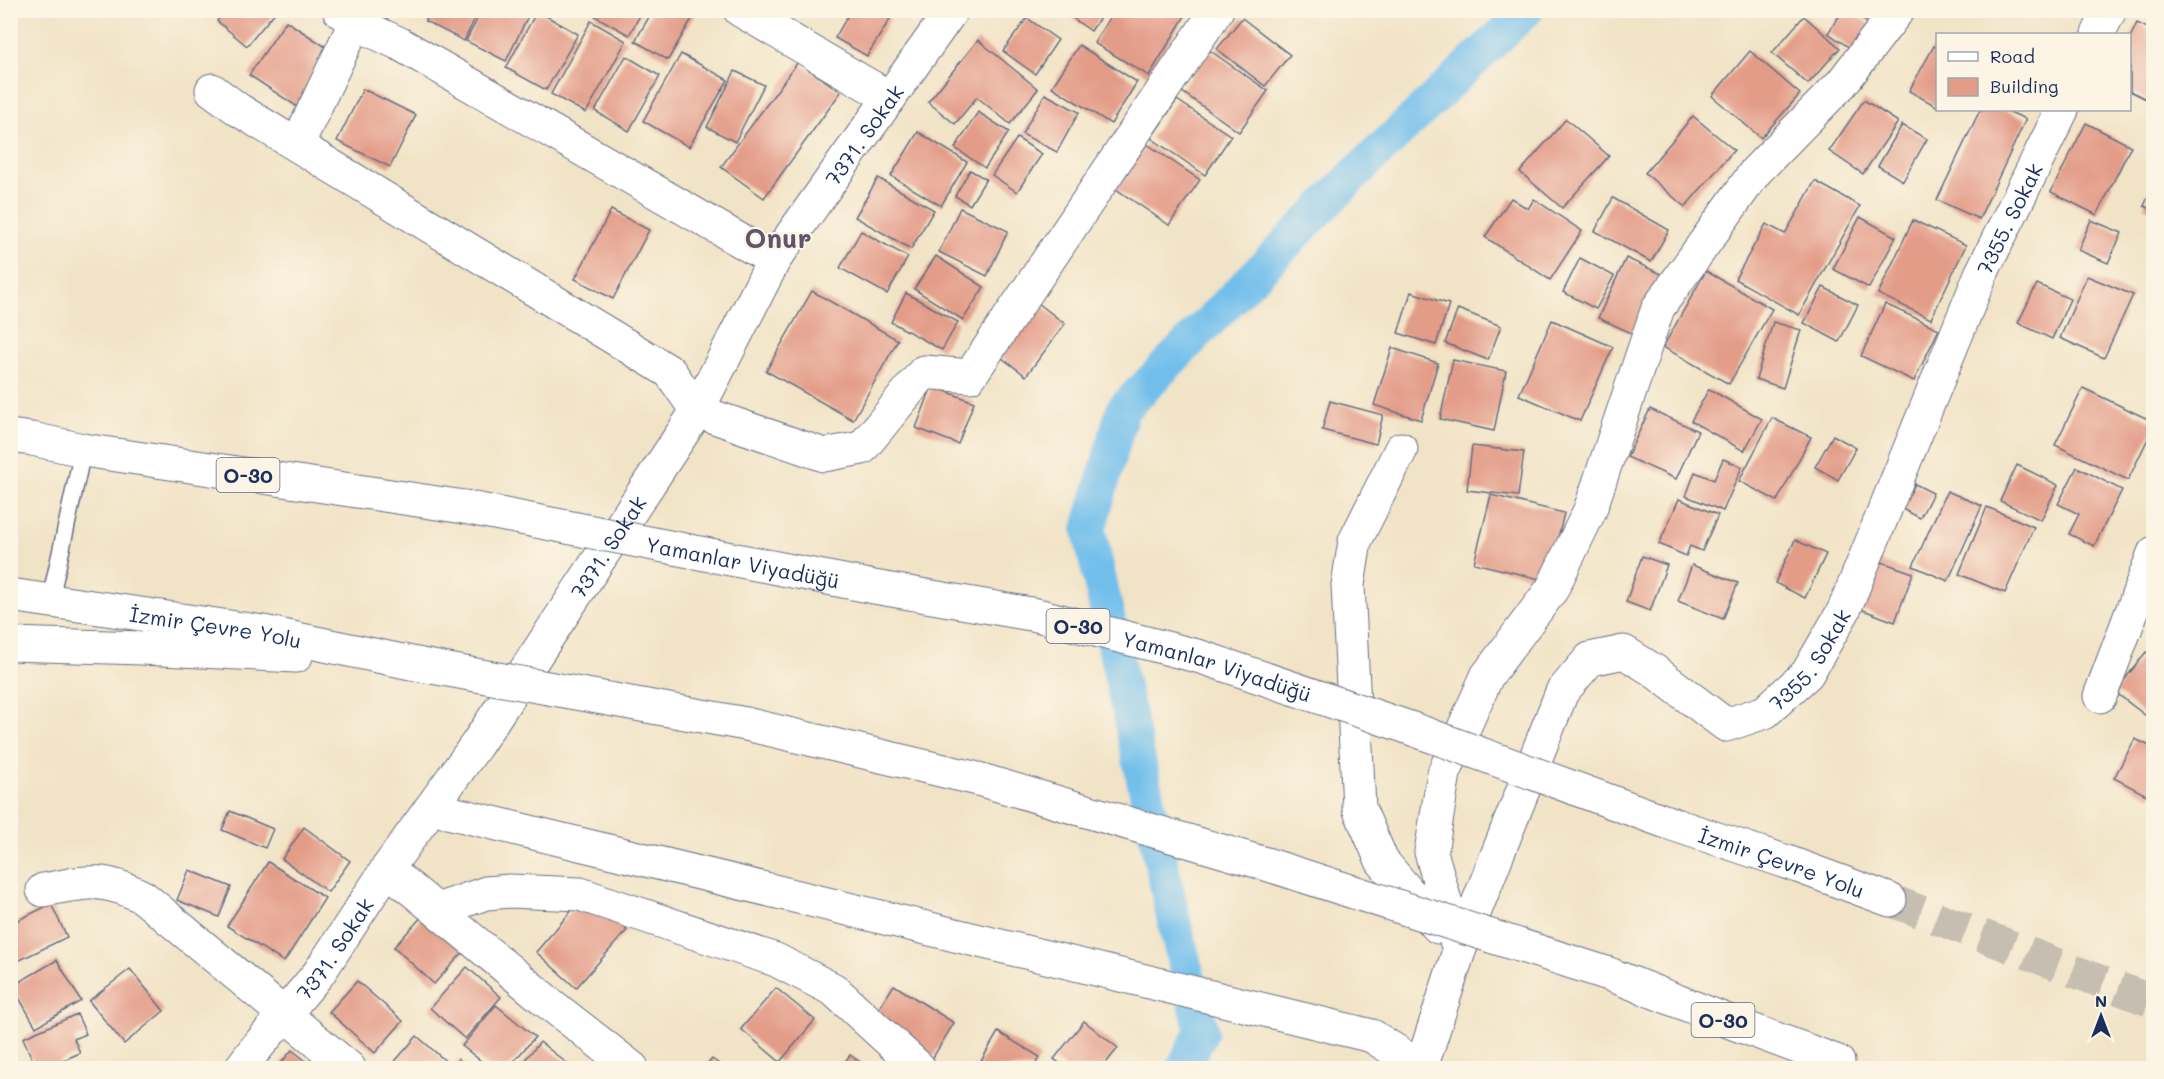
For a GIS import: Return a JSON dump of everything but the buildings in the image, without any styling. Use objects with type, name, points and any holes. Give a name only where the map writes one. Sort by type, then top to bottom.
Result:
[{"type":"main road","points":[[740,10],[890,98]]},
{"type":"main road","name":"7371. Sokak","points":[[241,1068],[320,973],[387,868],[477,744],[697,411],[774,260],[952,10]]},
{"type":"main road","points":[[212,90],[239,110],[670,372],[697,411],[824,455],[862,448],[924,372],[970,376],[1217,10]]},
{"type":"main road","points":[[1459,951],[1431,852],[1444,772],[1487,676],[1552,590],[1590,510],[1658,308],[1756,171],[1842,83],[1898,10]]},
{"type":"main road","points":[[2098,33],[2110,10]]},
{"type":"main road","points":[[297,145],[350,15],[774,260]]},
{"type":"main road","name":"7355. Sokak","points":[[1421,1068],[1459,951],[1562,692],[1590,659],[1624,652],[1653,670],[1726,725],[1765,712],[1807,674],[1844,610],[1981,274],[2062,111]]},
{"type":"main road","name":"O-30","points":[[18,436],[83,450]]},
{"type":"main road","points":[[1401,449],[1355,541],[1348,585],[1359,808],[1382,861],[1459,951]]},
{"type":"main road","name":"Yamanlar Viyadüğü","points":[[83,450],[464,507],[874,587],[1037,615],[1201,657],[1407,726],[1671,824]]},
{"type":"main road","points":[[2100,696],[2154,553]]},
{"type":"main road","name":"İzmir Çevre Yolu","points":[[10,595],[263,632],[421,665]]},
{"type":"main road","points":[[10,644],[142,648],[421,665]]},
{"type":"main road","name":"O-30","points":[[421,665],[746,724],[978,779],[1266,864],[1609,974],[1838,1062]]},
{"type":"main road","points":[[431,808],[1372,1036],[1421,1068]]},
{"type":"main road","name":"İzmir Çevre Yolu","points":[[1671,824],[1787,862],[1890,900]]},
{"type":"main road","points":[[387,868],[550,1004],[633,1068]]},
{"type":"main road","points":[[43,890],[90,881],[119,885],[143,897],[348,1068]]},
{"type":"main road","points":[[437,910],[486,893],[510,891],[580,894],[776,960],[815,980],[834,990],[919,1068]]},
{"type":"lane","points":[[50,601],[83,450]]},
{"type":"waterway","points":[[1183,1068],[1202,1031],[1175,926],[1089,530],[1123,409],[1358,171],[1527,10]]},
{"type":"tunnel","points":[[1890,900],[2154,1002]]},
{"type":"district","name":"Onur","points":[[778,237]]}]
